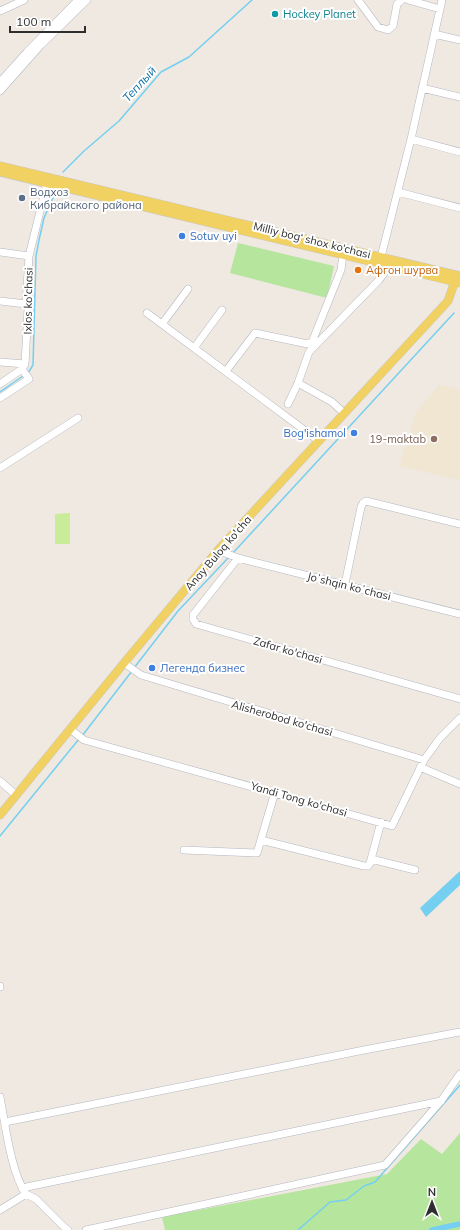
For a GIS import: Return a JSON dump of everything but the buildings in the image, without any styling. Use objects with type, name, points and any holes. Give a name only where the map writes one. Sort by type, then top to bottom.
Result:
[{"type":"main road","name":"Milliy bog‘ shox ko‘chasi","points":[[0,166],[276,235],[386,265],[458,279]]},
{"type":"main road","name":"Milliy bog‘ shox ko‘chasi","points":[[0,172],[47,184],[381,257],[458,279]]},
{"type":"main road","name":"Anay Buloq ko'cha","points":[[1,813],[72,731],[126,664],[223,550],[319,441],[448,301],[458,279]]},
{"type":"street","points":[[0,11],[24,0]]},
{"type":"street","points":[[0,82],[78,0]]},
{"type":"street","points":[[0,91],[40,46],[87,0]]},
{"type":"street","points":[[358,0],[378,27],[388,30],[393,26],[397,4],[402,0]]},
{"type":"street","points":[[408,0],[440,9]]},
{"type":"street","points":[[381,257],[411,140],[442,0]]},
{"type":"street","points":[[434,34],[460,40]]},
{"type":"street","points":[[422,88],[460,97]]},
{"type":"street","points":[[411,140],[460,152]]},
{"type":"street","name":"Ixlos ko'chasi","points":[[25,371],[28,309],[26,304],[29,256],[47,184]]},
{"type":"street","points":[[398,192],[460,208]]},
{"type":"street","points":[[0,252],[29,256]]},
{"type":"street","points":[[226,371],[255,333],[308,344],[312,342],[341,270],[343,254]]},
{"type":"street","points":[[288,404],[298,383],[309,352],[379,280],[385,272],[386,265]]},
{"type":"street","points":[[162,324],[188,289]]},
{"type":"street","points":[[0,301],[26,304]]},
{"type":"street","points":[[194,348],[222,310]]},
{"type":"street","points":[[147,313],[319,441]]},
{"type":"street","points":[[0,362],[25,371]]},
{"type":"street","points":[[0,384],[25,371]]},
{"type":"street","points":[[0,398],[25,371]]},
{"type":"street","points":[[298,383],[332,402],[344,414]]},
{"type":"street","points":[[0,468],[78,418]]},
{"type":"street","points":[[345,584],[361,507],[366,501],[460,524]]},
{"type":"street","name":"Joʼshqin koʼchasi","points":[[223,550],[238,558],[460,614]]},
{"type":"street","name":"Zafar ko'chasi","points":[[238,558],[193,615],[193,619],[196,624],[460,699]]},
{"type":"street","name":"Alisherobod ko'chasi","points":[[126,664],[141,675],[424,760]]},
{"type":"street","name":"Yandi Tong ko'chasi","points":[[72,731],[81,739],[275,792],[392,826],[424,760],[440,738],[460,718]]},
{"type":"street","points":[[420,767],[460,784]]},
{"type":"street","points":[[0,782],[16,795]]},
{"type":"street","points":[[184,850],[257,853],[275,792]]},
{"type":"street","points":[[261,840],[368,866],[381,822]]},
{"type":"street","points":[[371,859],[415,870]]},
{"type":"street","points":[[5,1122],[460,1032]]},
{"type":"street","points":[[86,1230],[385,1165],[441,1101],[460,1074]]},
{"type":"street","points":[[0,1100],[15,1169],[22,1188],[26,1194],[36,1199],[64,1228],[68,1230]]},
{"type":"street","points":[[22,1188],[441,1101]]},
{"type":"street","points":[[0,1210],[26,1194]]},
{"type":"shaded area","name":"19-maktab","points":[[439,385],[460,390],[460,480],[399,466],[416,412]]},
{"type":"green space","points":[[238,243],[334,266],[327,298],[230,273]]},
{"type":"green space","points":[[70,513],[70,544],[55,544],[55,514]]},
{"type":"green space","points":[[460,1133],[460,1230],[165,1230],[162,1217],[387,1174],[421,1139],[442,1154]]},
{"type":"water","points":[[460,871],[460,885],[426,917],[420,908]]},
{"type":"waterway","name":"Теплый","points":[[63,172],[84,151],[119,121],[161,72],[189,57],[252,0]]},
{"type":"waterway","name":"Теплый","points":[[28,373],[33,365],[36,256],[44,218],[56,191]]},
{"type":"waterway","points":[[232,554],[454,313]]},
{"type":"waterway","name":"Теплый","points":[[0,392],[23,376]]},
{"type":"waterway","points":[[134,668],[178,611],[229,557]]},
{"type":"waterway","points":[[82,736],[132,671]]},
{"type":"waterway","points":[[0,836],[79,739]]},
{"type":"waterway","points":[[298,1230],[330,1202],[346,1200],[364,1186],[375,1182],[460,1085]]},
{"type":"waterway","points":[[432,1230],[460,1224]]},
{"type":"place","name":"Hockey Planet","points":[[275,14]]},
{"type":"place","name":"Водхоз Кибрайского района","points":[[22,198]]},
{"type":"place","name":"Sotuv uyi","points":[[182,236]]},
{"type":"place","name":"Афгон шурва","points":[[358,270]]},
{"type":"place","name":"Bog'ishamol","points":[[354,433]]},
{"type":"place","name":"19-maktab","points":[[434,439]]},
{"type":"place","name":"Легенда бизнес","points":[[152,668]]}]
